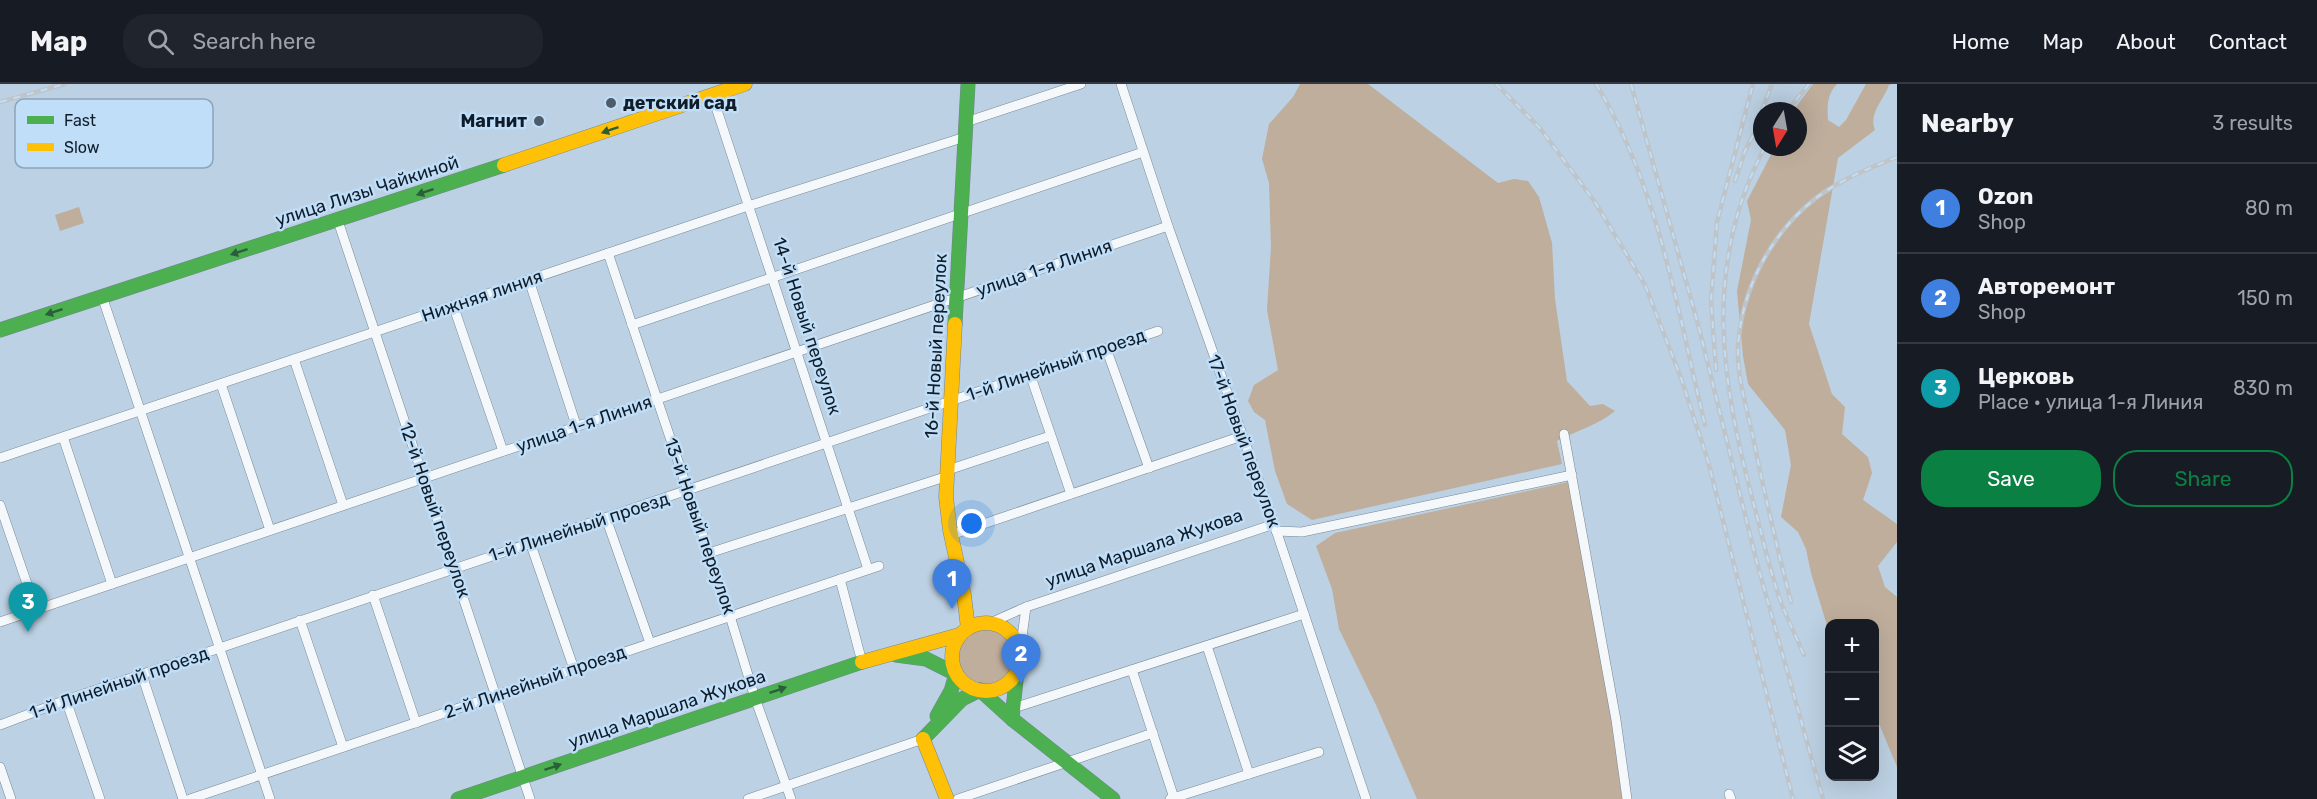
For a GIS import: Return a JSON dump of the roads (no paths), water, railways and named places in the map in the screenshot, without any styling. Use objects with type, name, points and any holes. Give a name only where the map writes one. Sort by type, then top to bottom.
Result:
[{"type":"main road","name":"улица Лизы Чайкиной","points":[[0,330],[338,221],[745,84]]},
{"type":"main road","name":"16-й Новый переулок","points":[[963,631],[968,607],[947,518],[950,401],[968,84]]},
{"type":"main road","points":[[968,607],[989,623],[1000,626],[1012,634],[1020,652],[1012,719]]},
{"type":"main road","points":[[923,739],[951,691],[956,674],[952,653],[963,631],[989,623]]},
{"type":"main road","name":"улица Маршала Жукова","points":[[458,799],[862,662],[963,631]]},
{"type":"main road","name":"улица Маршала Жукова","points":[[888,654],[926,659],[956,674]]},
{"type":"main road","points":[[956,674],[969,687],[991,690],[1002,687],[1011,680],[1017,670]]},
{"type":"main road","points":[[980,690],[1012,719],[1113,799]]},
{"type":"main road","points":[[923,739],[962,699],[980,690]]},
{"type":"main road","points":[[923,739],[947,799]]},
{"type":"street","points":[[966,122],[1081,84]]},
{"type":"street","name":"17-й Новый переулок","points":[[1121,84],[1366,799]]},
{"type":"street","name":"14-й Новый переулок","points":[[712,95],[868,569]]},
{"type":"street","name":"Нижняя линия","points":[[0,458],[748,206],[965,136]]},
{"type":"street","points":[[632,325],[1143,152]]},
{"type":"street","name":"12-й Новый переулок","points":[[338,221],[530,799]]},
{"type":"street","name":"улица 1-я Линия","points":[[0,622],[1168,226]]},
{"type":"street","name":"13-й Новый переулок","points":[[608,253],[730,616],[755,698],[792,799]]},
{"type":"street","points":[[529,280],[576,425]]},
{"type":"street","points":[[102,296],[270,799]]},
{"type":"street","points":[[453,305],[503,451]]},
{"type":"street","name":"1-й Линейный проезд","points":[[0,725],[66,700],[373,595],[1158,331]]},
{"type":"street","points":[[1106,348],[1149,468]]},
{"type":"street","points":[[294,359],[343,505]]},
{"type":"street","points":[[1030,374],[1071,494]]},
{"type":"street","points":[[221,384],[270,530]]},
{"type":"street","points":[[1564,434],[1616,720],[1627,799]]},
{"type":"street","points":[[709,553],[848,508],[1050,436]]},
{"type":"street","points":[[951,535],[1242,436]]},
{"type":"street","points":[[63,437],[112,584]]},
{"type":"street","name":"улица Маршала Жукова","points":[[989,623],[1026,607],[1275,528],[1302,532],[1572,475]]},
{"type":"street","points":[[0,505],[36,610]]},
{"type":"street","points":[[606,518],[650,643]]},
{"type":"street","points":[[530,542],[574,669]]},
{"type":"street","name":"2-й Линейный проезд","points":[[190,799],[879,566]]},
{"type":"street","points":[[840,579],[862,662]]},
{"type":"street","points":[[373,595],[416,723]]},
{"type":"street","points":[[1020,652],[1026,607]]},
{"type":"street","points":[[1014,703],[1017,707],[1304,615]]},
{"type":"street","points":[[300,621],[343,747]]},
{"type":"street","points":[[1207,646],[1249,774]]},
{"type":"street","points":[[1132,670],[1172,798],[1319,752]]},
{"type":"street","points":[[142,675],[183,799]]},
{"type":"street","points":[[66,700],[100,799]]},
{"type":"street","points":[[958,799],[1153,733]]},
{"type":"street","points":[[748,799],[923,739]]},
{"type":"street","points":[[0,767],[10,799]]},
{"type":"railway","points":[[0,102],[65,84]]},
{"type":"railway","points":[[1496,84],[1539,127],[1595,202],[1645,285],[1681,378],[1708,461],[1793,799]]},
{"type":"railway","points":[[1596,84],[1618,123],[1651,207],[1675,293],[1705,425]]},
{"type":"railway","points":[[1631,84],[1699,328],[1757,563],[1823,799]]},
{"type":"railway","points":[[1716,370],[1711,301],[1717,222],[1753,84]]},
{"type":"railway","points":[[1765,102],[1772,84]]},
{"type":"railway","points":[[1794,102],[1809,84]]},
{"type":"railway","points":[[1735,181],[1753,135]]},
{"type":"railway","points":[[1761,156],[1745,191],[1732,236],[1725,280],[1726,368],[1742,459],[1770,568],[1782,605],[1804,655]]},
{"type":"railway","points":[[1791,602],[1741,382],[1738,348],[1745,305],[1761,265],[1772,246],[1800,212],[1835,186],[1897,157]]},
{"type":"place","name":"детский сад","points":[[611,103]]},
{"type":"place","name":"Магнит","points":[[539,121]]},
{"type":"place","name":"Ozon","points":[[952,609]]},
{"type":"place","name":"Церковь","points":[[28,632]]},
{"type":"place","name":"Авторемонт","points":[[1021,684]]}]
